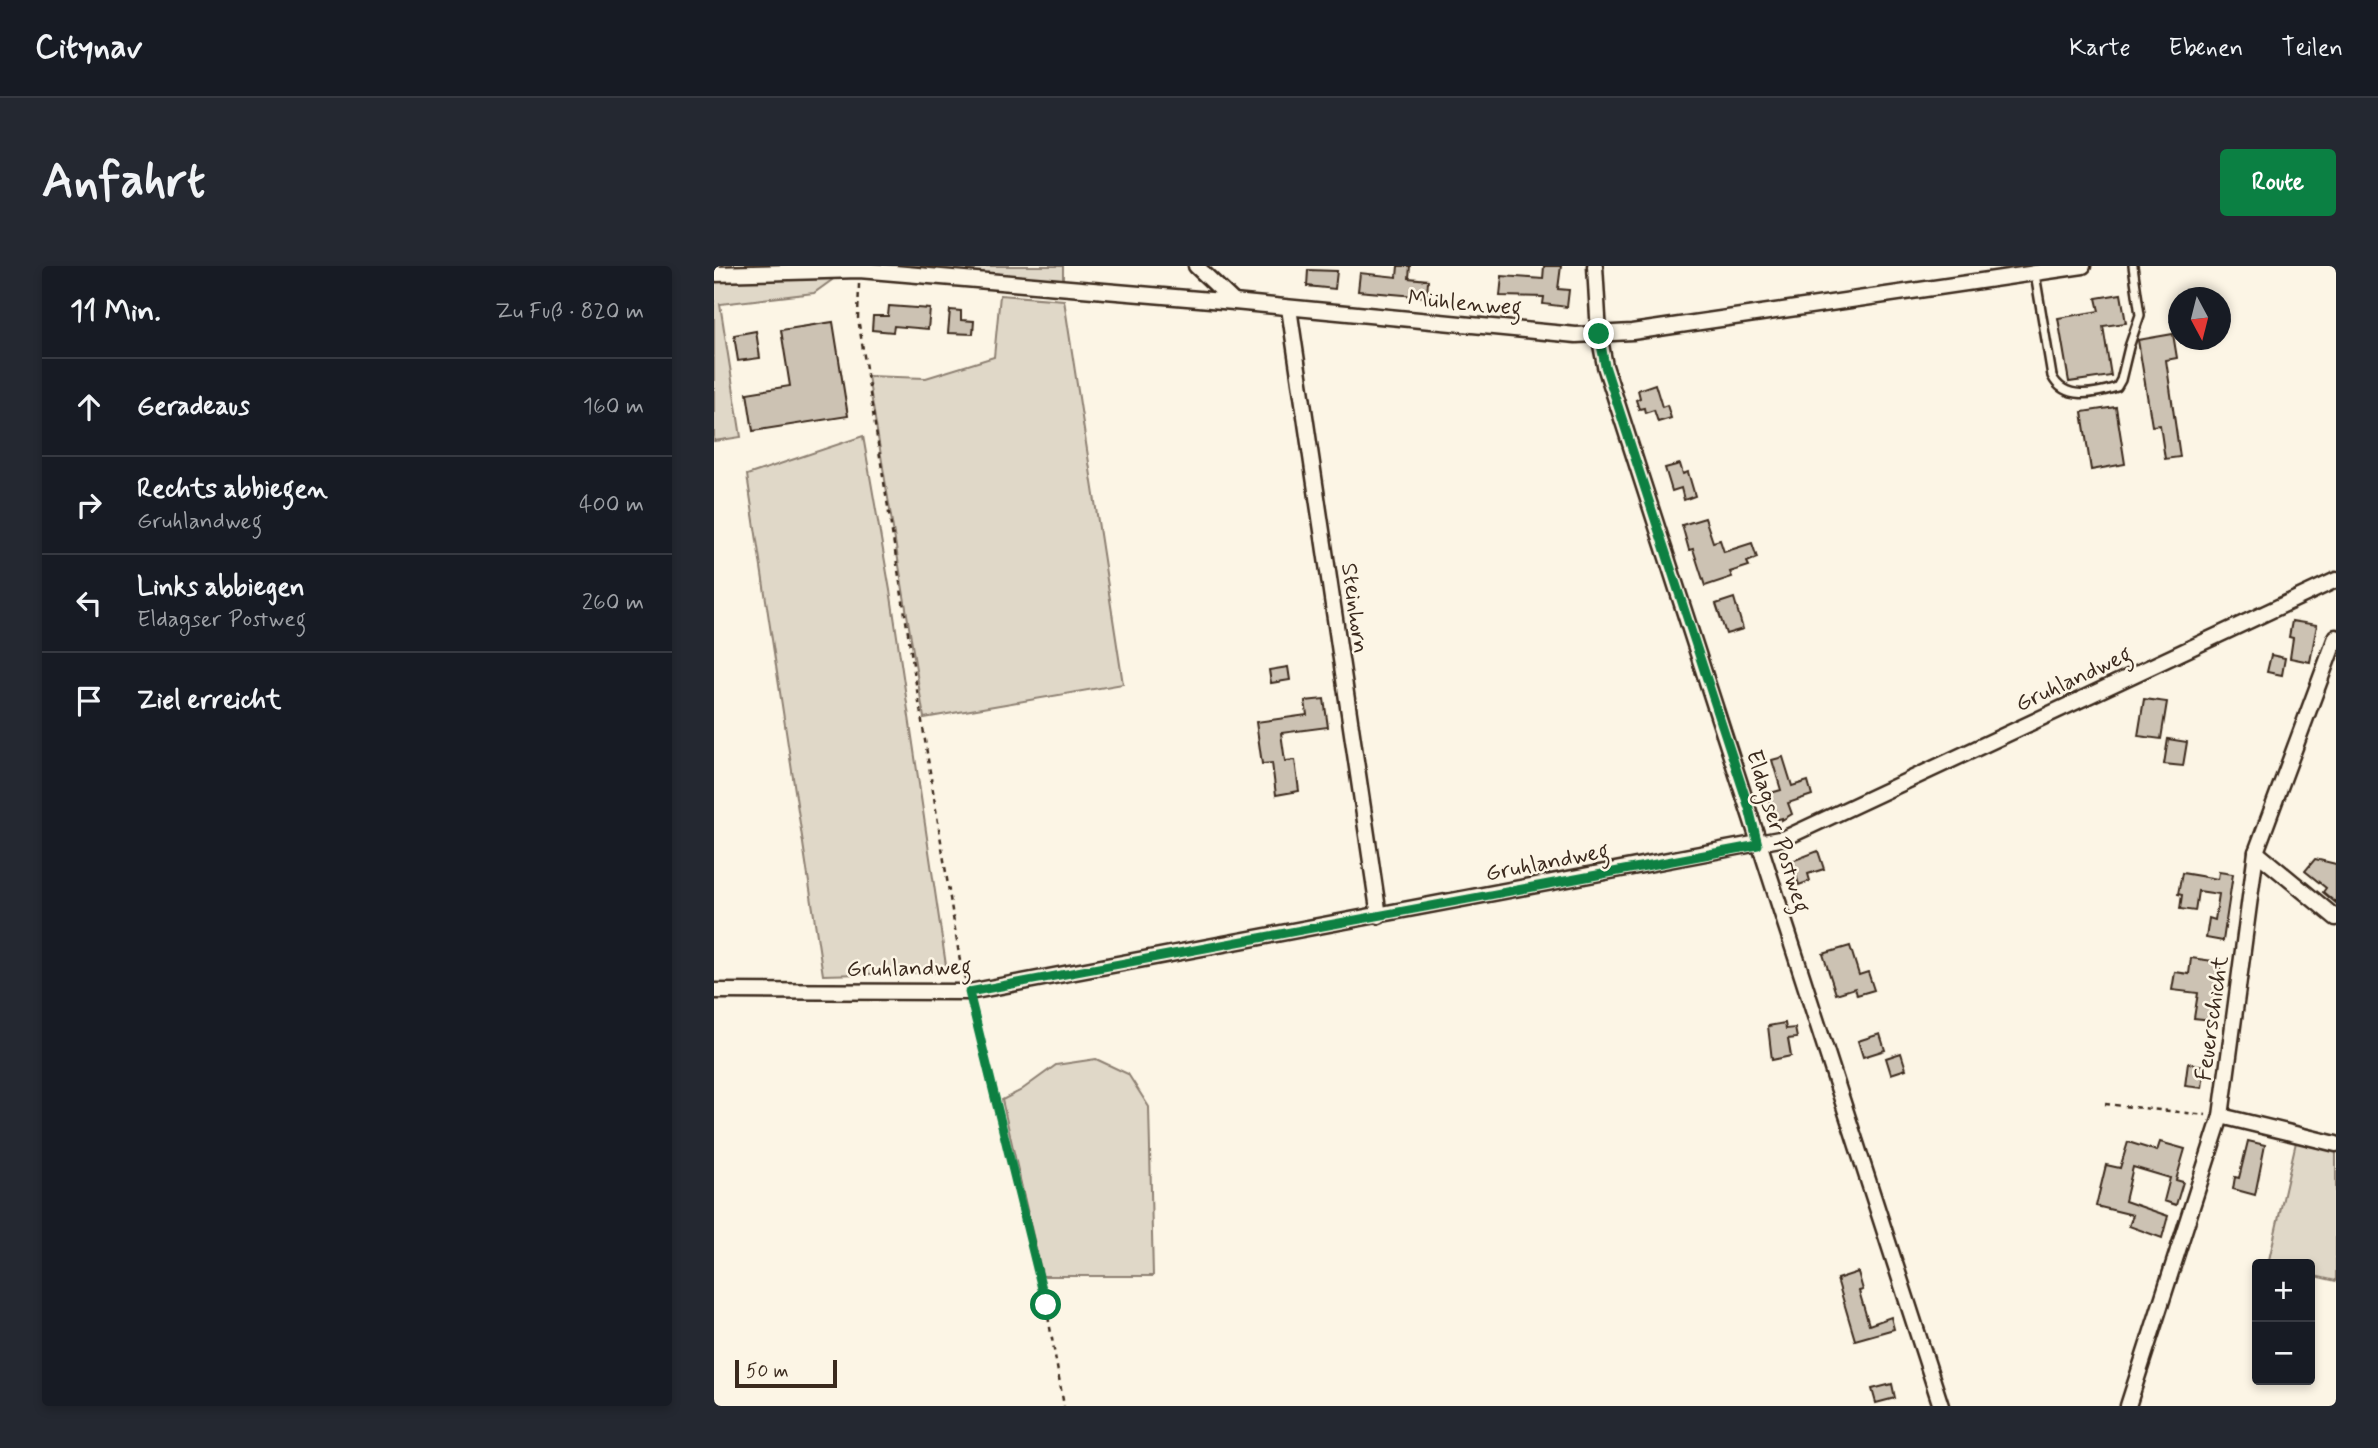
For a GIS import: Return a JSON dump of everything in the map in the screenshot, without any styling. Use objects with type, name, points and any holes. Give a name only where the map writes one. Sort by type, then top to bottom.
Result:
[{"type":"street","points":[[1196,266],[1234,302]]},
{"type":"street","name":"Eldagser Postweg","points":[[1595,266],[1599,334],[1605,366],[1941,1406]]},
{"type":"street","name":"Mühlenweg","points":[[714,274],[859,270],[1576,335],[1632,332],[2083,266]]},
{"type":"street","name":"Steinhorn","points":[[1289,308],[1379,916]]},
{"type":"street","name":"Gruhlandweg","points":[[714,991],[969,992],[1758,845],[1785,838],[2336,580]]},
{"type":"street","name":"Feuerschicht","points":[[2128,1406],[2221,1116],[2256,852],[2336,637]]},
{"type":"street","points":[[2256,852],[2336,918]]},
{"type":"street","points":[[2221,1116],[2336,1144]]},
{"type":"lane","points":[[2035,273],[2052,376],[2064,391],[2077,394],[2117,387],[2121,380],[2140,315],[2133,266]]},
{"type":"path","points":[[859,270],[859,318],[960,961],[1046,1305],[1064,1406]]},
{"type":"path","points":[[2105,1104],[2221,1116]]},
{"type":"shaded area","points":[[897,266],[1063,266],[1063,281]]},
{"type":"shaded area","points":[[839,275],[814,293],[720,304],[741,437],[714,441],[714,278]]},
{"type":"shaded area","points":[[1000,295],[1064,300],[1123,684],[924,718],[868,376],[926,378],[994,357]]},
{"type":"shaded area","points":[[863,436],[891,596],[947,972],[823,975],[747,475]]},
{"type":"shaded area","points":[[1096,1059],[1128,1074],[1149,1107],[1153,1276],[1042,1276],[1002,1100],[1020,1091],[1056,1065]]},
{"type":"shaded area","points":[[2296,1142],[2336,1152],[2336,1281],[2315,1276],[2315,1259],[2269,1259]]},
{"type":"building","points":[[1398,266],[1410,266],[1409,278],[1428,280],[1427,297],[1358,291],[1360,273],[1397,277]]},
{"type":"building","points":[[1544,266],[1561,266],[1558,289],[1569,290],[1567,307],[1543,304],[1544,297],[1500,296],[1502,276],[1543,279]]},
{"type":"building","points":[[1308,270],[1337,271],[1335,289],[1307,286]]},
{"type":"building","points":[[2121,294],[2126,323],[2103,326],[2111,376],[2069,382],[2058,318],[2099,311],[2096,298]]},
{"type":"building","points":[[889,306],[930,309],[928,329],[894,326],[893,332],[872,330],[873,316],[888,316]]},
{"type":"building","points":[[950,310],[961,311],[961,320],[974,321],[973,334],[948,333]]},
{"type":"building","points":[[833,322],[848,416],[753,431],[747,393],[790,386],[781,330]]},
{"type":"building","points":[[756,331],[760,358],[738,361],[734,335]]},
{"type":"building","points":[[2168,335],[2168,350],[2176,350],[2177,358],[2166,360],[2180,457],[2165,459],[2160,425],[2152,426],[2138,340]]},
{"type":"building","points":[[1655,384],[1662,407],[1667,405],[1671,418],[1658,422],[1654,410],[1645,413],[1644,408],[1639,409],[1636,400],[1640,398],[1638,390]]},
{"type":"building","points":[[2116,407],[2125,464],[2091,470],[2082,412]]},
{"type":"building","points":[[1680,464],[1683,474],[1688,472],[1695,496],[1684,500],[1681,488],[1672,491],[1665,468]]},
{"type":"building","points":[[1705,518],[1713,542],[1720,540],[1724,552],[1752,543],[1757,558],[1747,562],[1749,566],[1730,572],[1732,577],[1705,586],[1693,549],[1689,550],[1682,525]]},
{"type":"building","points":[[1734,598],[1743,629],[1726,634],[1716,604]]},
{"type":"building","points":[[2292,621],[2317,625],[2310,662],[2290,658],[2293,638],[2289,637]]},
{"type":"building","points":[[2271,655],[2285,658],[2282,675],[2267,672]]},
{"type":"building","points":[[1288,667],[1290,680],[1271,683],[1269,670]]},
{"type":"building","points":[[1324,699],[1328,727],[1281,733],[1285,761],[1295,760],[1299,791],[1276,795],[1272,763],[1262,764],[1256,722],[1307,715],[1305,701]]},
{"type":"building","points":[[2144,699],[2167,702],[2161,739],[2138,736]]},
{"type":"building","points":[[2168,739],[2187,742],[2183,766],[2164,764]]},
{"type":"building","points":[[1783,757],[1792,786],[1808,781],[1812,795],[1788,803],[1792,814],[1782,820],[1775,820],[1767,794],[1781,790],[1772,760]]},
{"type":"building","points":[[1818,851],[1824,869],[1808,874],[1810,881],[1799,885],[1792,861]]},
{"type":"building","points":[[2315,859],[2336,864],[2336,903],[2323,892],[2326,888],[2305,871]]},
{"type":"building","points":[[2219,872],[2233,874],[2223,941],[2206,938],[2209,918],[2215,920],[2219,894],[2198,891],[2195,911],[2180,909],[2182,895],[2178,894],[2182,873],[2218,879]]},
{"type":"building","points":[[1850,946],[1859,975],[1868,972],[1874,990],[1857,995],[1855,988],[1836,994],[1823,954]]},
{"type":"building","points":[[2191,958],[2221,962],[2212,1020],[2194,1018],[2198,993],[2172,990],[2175,972],[2189,974]]},
{"type":"building","points":[[1785,1023],[1786,1029],[1795,1028],[1797,1038],[1788,1039],[1791,1056],[1772,1060],[1768,1026]]},
{"type":"building","points":[[1880,1034],[1885,1050],[1863,1057],[1858,1041]]},
{"type":"building","points":[[1901,1053],[1906,1069],[1891,1074],[1886,1058]]},
{"type":"building","points":[[2188,1063],[2205,1066],[2202,1088],[2185,1086]]},
{"type":"building","points":[[2248,1141],[2265,1145],[2255,1195],[2233,1189],[2235,1177],[2239,1178]]},
{"type":"building","points":[[2128,1142],[2157,1151],[2160,1142],[2185,1149],[2176,1180],[2183,1182],[2176,1205],[2164,1201],[2170,1178],[2133,1167],[2125,1201],[2168,1216],[2162,1238],[2129,1226],[2133,1215],[2096,1206],[2106,1165],[2120,1168]]},
{"type":"building","points":[[1858,1272],[1863,1290],[1859,1291],[1869,1325],[1891,1317],[1894,1329],[1855,1340],[1837,1279]]},
{"type":"building","points":[[1892,1384],[1895,1398],[1876,1403],[1872,1389]]},
{"type":"route","points":[[1046,1305],[969,992],[1758,845],[1749,808],[1605,366],[1599,334]]}]
